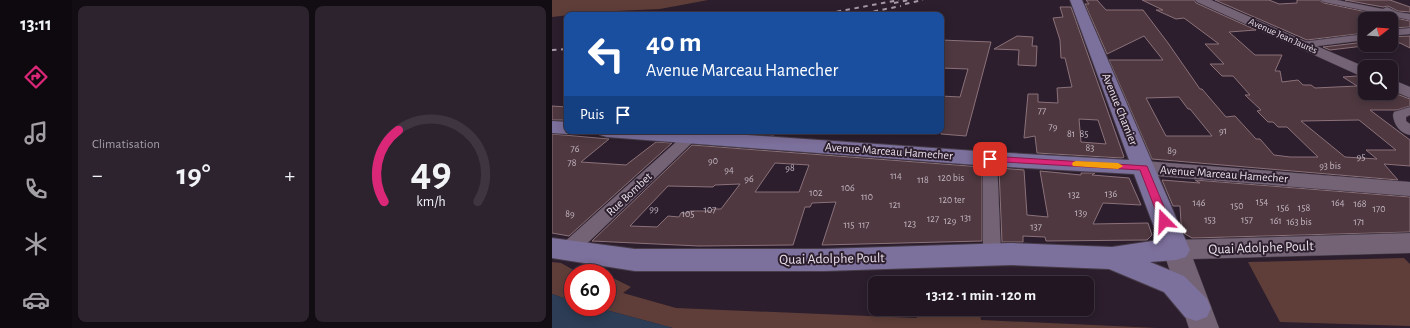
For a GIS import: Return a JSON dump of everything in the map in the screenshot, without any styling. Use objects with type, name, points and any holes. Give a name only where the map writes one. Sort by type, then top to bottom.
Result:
[{"type":"main road","name":"Avenue Chamier","points":[[1076,0],[1176,250],[1200,318]]},
{"type":"main road","name":"Avenue Jean Jaurès","points":[[1202,0],[1358,70]]},
{"type":"main road","points":[[1398,87],[1410,93]]},
{"type":"main road","points":[[552,127],[564,128]]},
{"type":"main road","name":"Avenue Marceau Hamecher","points":[[648,134],[1410,188]]},
{"type":"main road","name":"Quai Adolphe Poult","points":[[560,249],[635,260],[824,260],[992,254],[1112,258],[1156,250],[1410,243]]},
{"type":"main road","name":"Quai Adolphe Poult","points":[[1112,258],[1174,284],[1200,318]]},
{"type":"street","points":[[1324,0],[1385,12]]},
{"type":"street","points":[[1364,0],[1391,12]]},
{"type":"street","points":[[1398,15],[1410,17]]},
{"type":"street","points":[[1398,32],[1410,31]]},
{"type":"street","points":[[1398,34],[1410,38]]},
{"type":"street","points":[[1302,45],[1358,38]]},
{"type":"street","points":[[1410,111],[1399,115],[1400,122],[1410,131]]},
{"type":"street","name":"Rue Bombet","points":[[560,249],[690,137]]},
{"type":"street","points":[[990,159],[992,254]]},
{"type":"shaded area","points":[[552,0],[708,0],[660,9],[564,12],[564,16],[552,17]]},
{"type":"shaded area","points":[[1404,258],[1410,264],[1410,326],[1280,322],[1248,262]]},
{"type":"shaded area","points":[[552,262],[561,263],[564,265],[564,298],[552,294]]},
{"type":"shaded area","points":[[616,280],[631,287],[623,293],[676,308],[916,318],[919,316],[980,316],[981,320],[1158,328],[673,328],[616,313]]},
{"type":"water","points":[[552,294],[564,298],[564,316],[616,316],[616,313],[673,328],[552,328]]},
{"type":"building","points":[[1086,0],[1097,0],[1106,10],[1143,10],[1200,89],[1202,89],[1226,117],[1235,116],[1256,139],[1260,139],[1274,155],[1290,157],[1318,157],[1287,127],[1278,127],[1273,122],[1268,122],[1257,111],[1261,110],[1245,95],[1250,95],[1233,76],[1222,76],[1210,64],[1224,64],[1205,44],[1219,44],[1184,18],[1176,19],[1156,10],[1163,10],[1142,0],[1194,0],[1196,3],[1256,30],[1229,32],[1255,55],[1282,55],[1275,71],[1280,71],[1282,82],[1298,80],[1303,85],[1311,85],[1315,88],[1357,86],[1343,77],[1357,76],[1358,100],[1398,100],[1398,95],[1410,99],[1410,106],[1397,110],[1370,110],[1410,140],[1410,166],[1384,164],[1398,180],[1152,159],[1109,60],[1163,60],[1144,36],[1107,54],[1085,4],[1089,4]],"holes":[[[1179,97],[1188,109],[1190,109],[1212,136],[1166,136],[1146,98]],[[1359,120],[1396,150],[1366,150],[1377,159],[1345,157],[1301,121]]]},
{"type":"building","points":[[1215,0],[1269,0],[1279,4],[1297,3],[1297,0],[1319,0],[1324,3],[1367,12],[1358,12],[1358,34],[1307,40]]},
{"type":"building","points":[[1345,0],[1390,0],[1410,7],[1410,12],[1398,11],[1388,6],[1383,7]]},
{"type":"building","points":[[1060,7],[1071,7],[1124,157],[1122,158],[1037,153],[1035,136],[1024,138],[1028,94],[1038,94],[1038,102],[1058,103],[1057,88],[1072,87],[1065,58],[1061,58],[1060,40],[1053,18],[1063,17]],"holes":[[[1079,119],[1098,120],[1106,144],[1081,142]]]},
{"type":"building","points":[[1398,18],[1410,21],[1410,27],[1398,28]]},
{"type":"building","points":[[1017,36],[1033,37],[1032,46],[1037,46],[1036,66],[1018,65],[1019,50],[994,49]]},
{"type":"building","points":[[1410,36],[1410,48],[1398,43],[1398,37]]},
{"type":"building","points":[[944,40],[991,42],[966,136],[941,134],[944,134],[944,96],[960,97],[968,69],[944,68]]},
{"type":"building","points":[[1358,43],[1358,47],[1330,50],[1323,47]]},
{"type":"building","points":[[552,106],[564,107],[564,120],[552,120]]},
{"type":"building","points":[[552,134],[609,139],[581,162],[626,165],[656,142],[672,143],[569,236],[552,233]]},
{"type":"building","points":[[692,145],[982,167],[982,241],[822,245],[836,202],[812,203],[810,207],[805,207],[793,245],[699,246],[592,241]],"holes":[[[775,163],[809,165],[799,192],[755,192]],[[740,184],[721,209],[713,209],[711,211],[690,211],[689,213],[681,213],[679,217],[668,216],[657,227],[630,226],[668,186],[713,187],[715,185]]]},
{"type":"building","points":[[999,168],[1024,170],[1027,215],[1048,217],[1040,171],[1081,175],[1081,173],[1095,173],[1092,175],[1129,178],[1141,205],[1103,203],[1093,224],[1148,223],[1152,235],[1147,240],[1046,241],[1045,237],[1023,236],[1023,242],[1002,242]]},
{"type":"building","points":[[1162,180],[1200,183],[1195,180],[1410,197],[1410,232],[1192,238],[1185,234],[1181,223],[1180,206],[1173,206]]},
{"type":"railway","points":[[835,12],[899,0]]},
{"type":"railway","points":[[894,3],[909,0]]},
{"type":"railway","points":[[905,4],[923,0]]},
{"type":"railway","points":[[871,12],[901,6]]},
{"type":"railway","points":[[552,50],[564,49]]},
{"type":"slow traffic","points":[[1076,164],[1118,166]]},
{"type":"route","points":[[990,159],[1144,168],[1164,221]]}]
